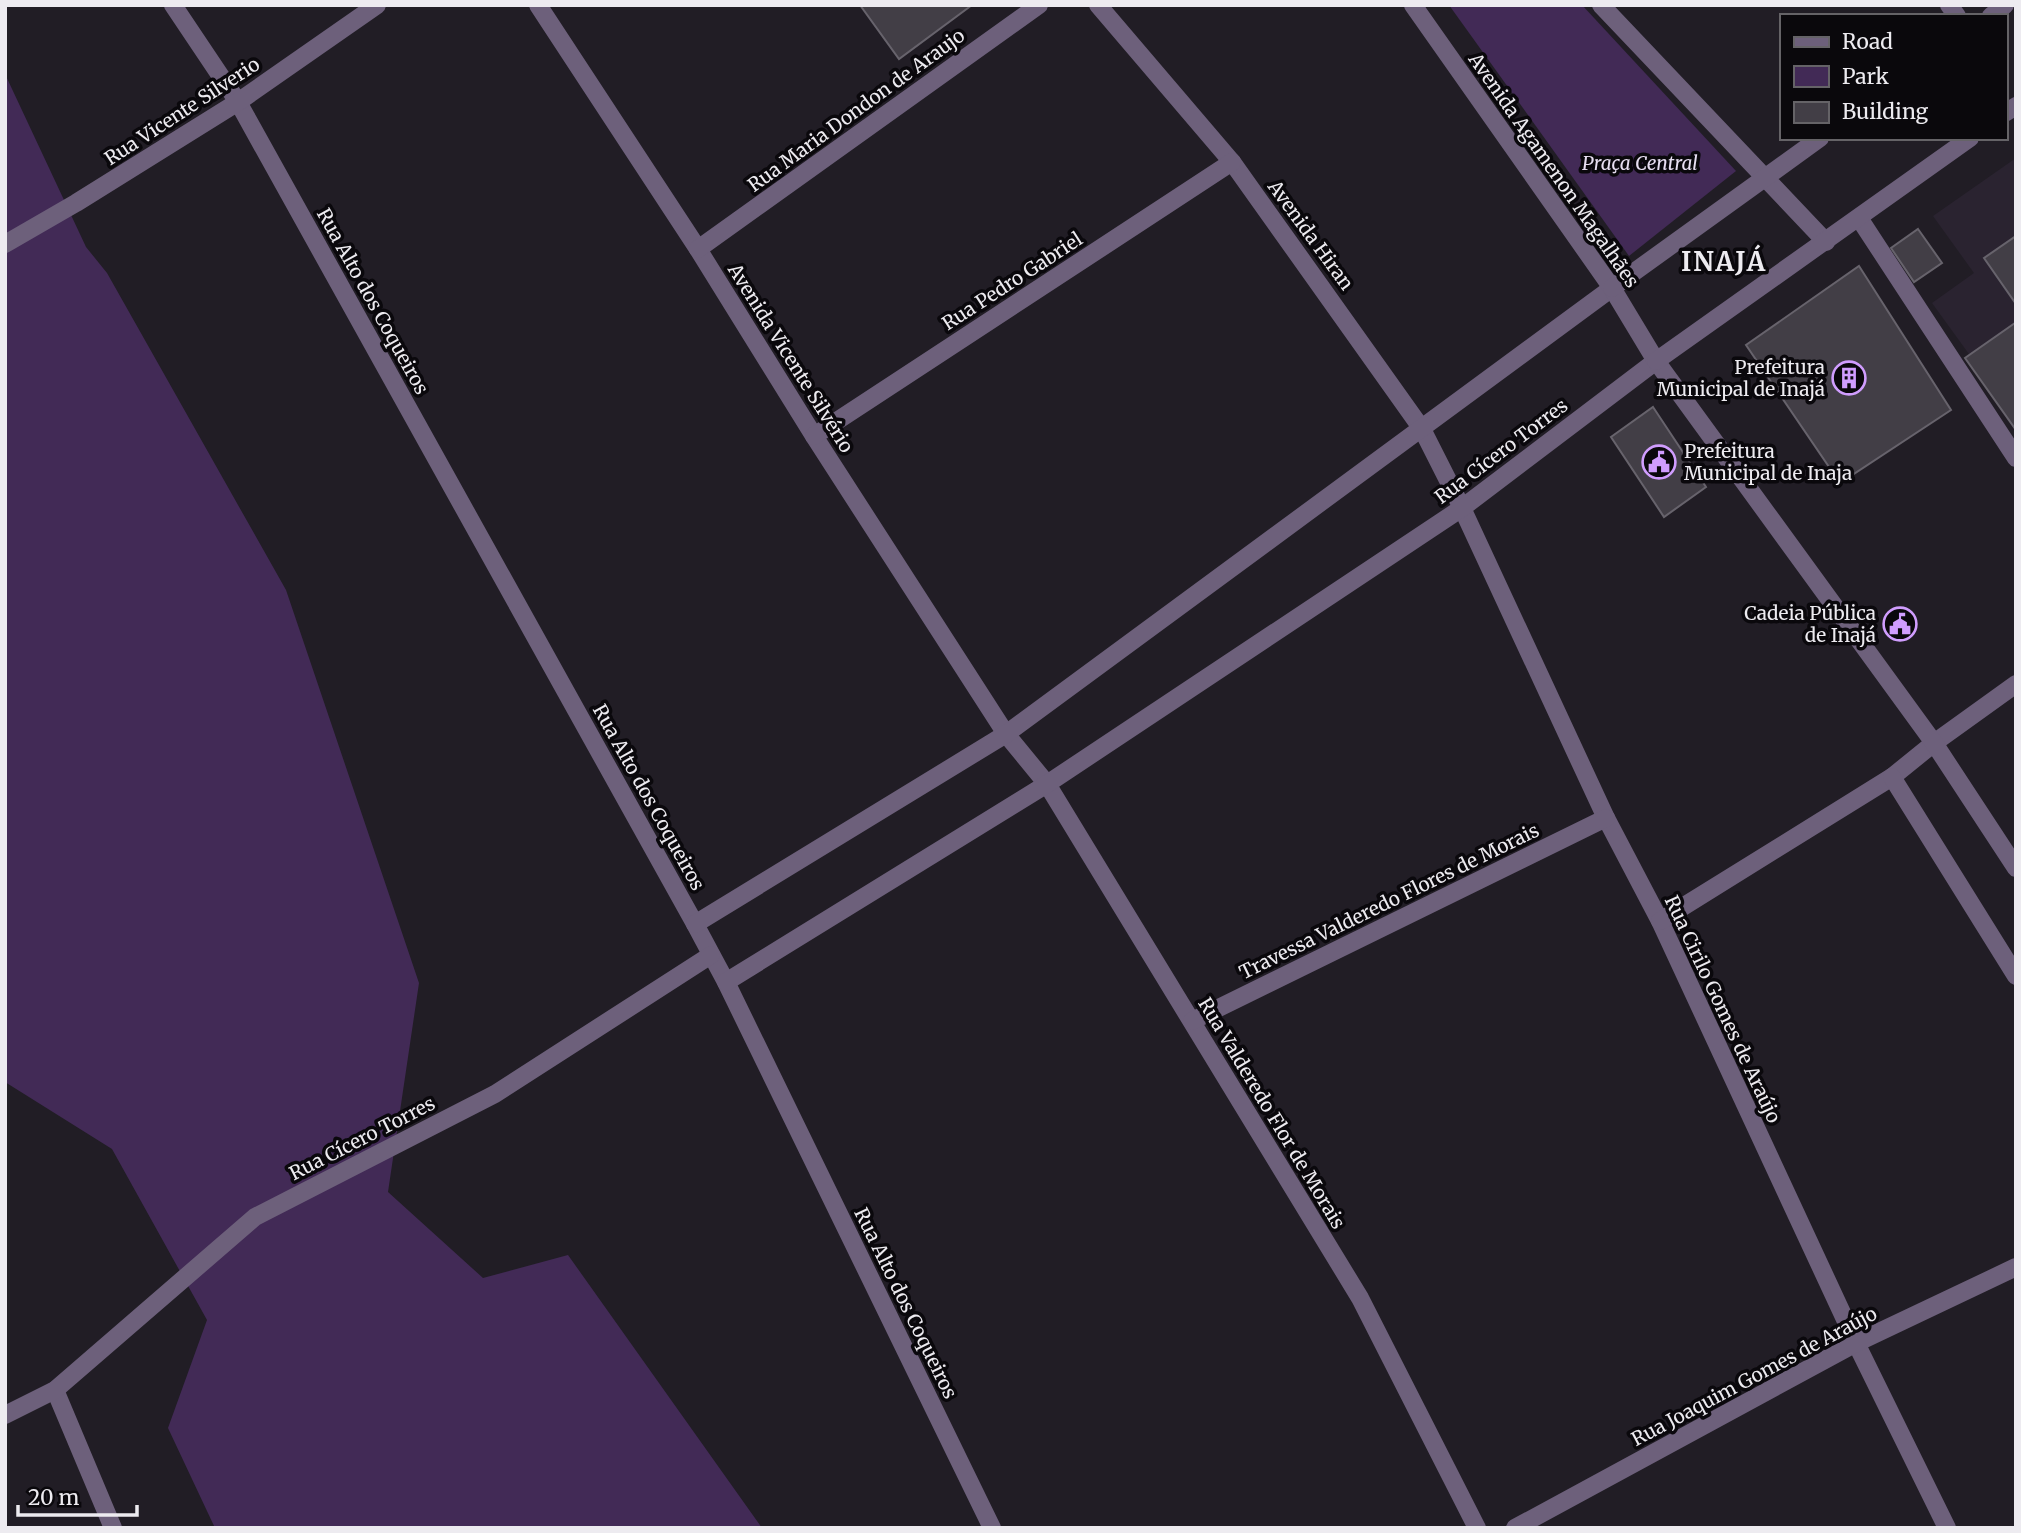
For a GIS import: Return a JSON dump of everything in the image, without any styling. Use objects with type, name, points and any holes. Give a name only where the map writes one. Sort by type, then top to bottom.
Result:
[{"type":"street","name":"Rua Alto dos Coqueiros","points":[[173,5],[238,102],[695,923],[992,1528]]},
{"type":"street","name":"Rua Vicente Silverio","points":[[5,244],[238,102],[377,5]]},
{"type":"street","name":"Avenida Vicente Silvério","points":[[538,5],[698,249],[814,436],[1006,734]]},
{"type":"street","name":"Rua Maria Dondon de Araujo","points":[[698,249],[1039,5]]},
{"type":"street","name":"Avenida Hiran","points":[[1098,5],[1233,162],[1422,429],[1462,508]]},
{"type":"street","name":"Avenida Agamenon Magalhães","points":[[1413,5],[1612,288],[1656,361],[1934,743],[2016,867]]},
{"type":"street","points":[[1601,5],[1826,242]]},
{"type":"street","points":[[695,923],[1006,734],[1817,140]]},
{"type":"street","name":"Rua Cícero Torres","points":[[726,982],[1047,784],[1462,508],[1656,361],[1967,140]]},
{"type":"street","name":"Rua Pedro Gabriel","points":[[814,436],[1233,162]]},
{"type":"street","points":[[1859,218],[2016,458]]},
{"type":"street","name":"Rua Cirilo Gomes de Araújo","points":[[1462,508],[1606,818],[1660,921],[1856,1343],[1947,1528]]},
{"type":"street","points":[[1660,921],[1892,777],[2016,684]]},
{"type":"street","name":"Rua Valderedo Flor de Morais","points":[[1006,734],[1047,784],[1360,1298],[1477,1528]]},
{"type":"street","points":[[1892,777],[2016,976]]},
{"type":"street","name":"Travessa Valderedo Flores de Morais","points":[[1192,1021],[1606,818]]},
{"type":"street","name":"Rua Cícero Torres","points":[[5,1415],[55,1390],[254,1217],[495,1094],[711,955]]},
{"type":"street","name":"Rua Joaquim Gomes de Araújo","points":[[1515,1528],[1856,1343],[2016,1267]]},
{"type":"street","points":[[55,1390],[113,1528]]},
{"type":"shaded area","points":[[2016,158],[2016,419],[1932,303],[1974,273],[1933,216]]},
{"type":"green space","name":"Praça Central","points":[[1449,5],[1582,5],[1736,171],[1629,256]]},
{"type":"green space","points":[[5,74],[86,247],[107,273],[286,590],[419,983],[388,1192],[483,1278],[568,1255],[762,1528],[215,1528],[168,1428],[207,1320],[112,1149],[5,1082]]},
{"type":"building","points":[[860,5],[972,5],[899,59]]},
{"type":"building","points":[[1918,229],[1942,263],[1914,282],[1891,248]]},
{"type":"building","points":[[2016,236],[2016,304],[1984,258]]},
{"type":"building","name":"Prefeitura Municipal de Inajá","points":[[1859,266],[1951,410],[1840,483],[1746,345]]},
{"type":"building","points":[[2016,323],[2016,430],[1965,358]]},
{"type":"building","name":"Prefeitura Municipal de Inaja","points":[[1653,407],[1706,487],[1664,517],[1611,437]]},
{"type":"place","name":"Prefeitura Municipal de Inajá","points":[[1849,378]]},
{"type":"place","name":"Prefeitura Municipal de Inaja","points":[[1659,462]]},
{"type":"place","name":"Cadeia Pública de Inajá","points":[[1900,624]]},
{"type":"district","name":"INAJÁ","points":[[1724,261]]}]
